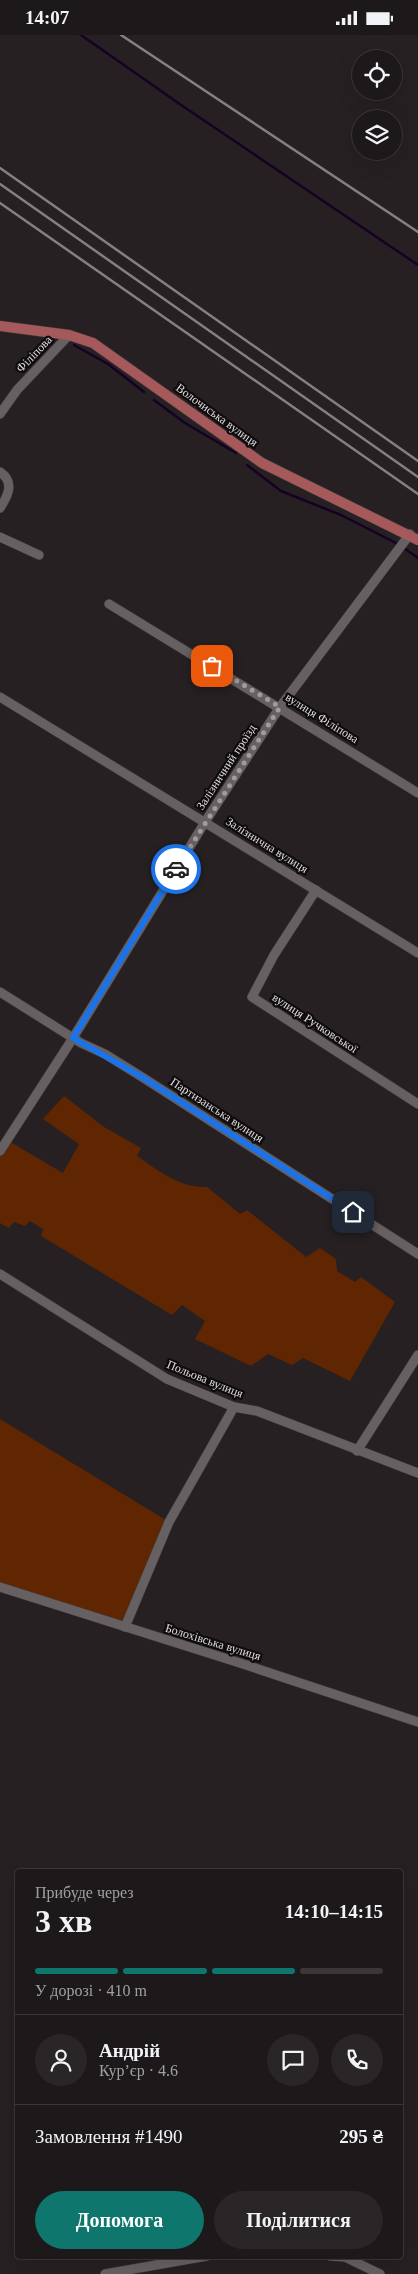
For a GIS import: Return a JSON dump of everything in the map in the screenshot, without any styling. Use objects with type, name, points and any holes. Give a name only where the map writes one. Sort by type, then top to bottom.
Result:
[{"type":"main road","name":"Волочиська вулиця","points":[[0,326],[69,335],[93,343],[262,463],[414,537]]},
{"type":"street","name":"Філіпова","points":[[0,414],[17,390],[69,335]]},
{"type":"street","points":[[0,472],[8,482],[9,489],[0,508]]},
{"type":"street","points":[[0,537],[39,555]]},
{"type":"street","name":"Залізничний проїзд","points":[[0,1151],[73,1038],[205,821],[280,707],[414,537]]},
{"type":"street","name":"вулиця Філіпова","points":[[110,604],[418,793]]},
{"type":"street","name":"Залізнична вулиця","points":[[0,697],[418,953]]},
{"type":"street","name":"вулиця Ручковської","points":[[316,890],[274,955],[252,997],[418,1104]]},
{"type":"street","name":"Партизанська вулиця","points":[[0,992],[73,1038],[142,1077],[418,1254]]},
{"type":"street","name":"Польова вулиця","points":[[0,1274],[167,1379],[234,1407],[257,1411],[418,1473]]},
{"type":"street","points":[[357,1451],[418,1355]]},
{"type":"street","points":[[125,1627],[169,1522],[234,1407]]},
{"type":"street","name":"Болохівська вулиця","points":[[0,1587],[418,1722]]},
{"type":"street","points":[[105,2274],[190,2259]]},
{"type":"street","points":[[349,2259],[380,2274]]},
{"type":"shaded area","points":[[64,1096],[104,1127],[141,1148],[137,1156],[161,1173],[187,1185],[207,1187],[240,1214],[247,1210],[306,1257],[320,1248],[336,1259],[337,1271],[355,1282],[361,1277],[395,1302],[350,1381],[303,1358],[292,1365],[268,1354],[251,1366],[195,1339],[205,1321],[182,1305],[172,1315],[41,1236],[43,1229],[30,1221],[25,1226],[14,1222],[9,1228],[0,1223],[0,1151],[7,1140],[63,1173],[79,1144],[43,1119]]},
{"type":"shaded area","points":[[0,1419],[169,1522],[125,1627],[0,1587]]},
{"type":"waterway","points":[[81,35],[418,265]]},
{"type":"waterway","points":[[74,345],[108,364],[144,392]]},
{"type":"waterway","points":[[154,400],[185,423],[236,453]]},
{"type":"waterway","points":[[247,465],[281,491],[341,515],[396,543]]},
{"type":"waterway","points":[[404,548],[418,558]]},
{"type":"railway","points":[[121,35],[418,232]]},
{"type":"railway","points":[[0,168],[418,461]]},
{"type":"railway","points":[[0,184],[418,477]]},
{"type":"railway","points":[[0,203],[418,494]]},
{"type":"way so far","points":[[176,869],[205,821],[280,707],[212,666]]},
{"type":"route","points":[[176,869],[73,1038],[142,1077],[353,1212]]}]
